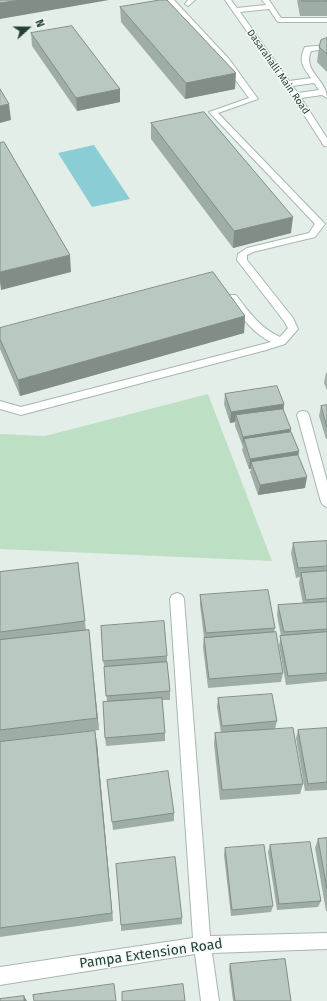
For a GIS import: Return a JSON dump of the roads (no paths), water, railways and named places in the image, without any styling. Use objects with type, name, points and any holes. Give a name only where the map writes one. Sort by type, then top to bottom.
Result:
[{"type":"street","points":[[0,405],[21,411],[281,342],[293,329],[289,320],[242,260],[243,254],[250,250],[312,235],[324,223],[213,112],[254,99],[226,61],[170,0]]},
{"type":"street","name":"Dasarahalli Main Road","points":[[228,0],[296,96],[327,144]]},
{"type":"street","points":[[265,0],[279,20],[327,20]]},
{"type":"street","points":[[235,10],[271,7]]},
{"type":"street","points":[[296,96],[325,94],[305,65],[304,56],[308,49],[327,47]]},
{"type":"street","points":[[287,84],[316,80]]},
{"type":"street","points":[[233,297],[253,325],[264,335],[281,342]]},
{"type":"street","points":[[303,414],[327,502]]},
{"type":"street","points":[[177,599],[202,945],[210,1001]]},
{"type":"street","name":"Pampa Extension Road","points":[[0,976],[202,945],[327,941]]},
{"type":"water","points":[[94,145],[130,199],[92,207],[58,153]]}]
